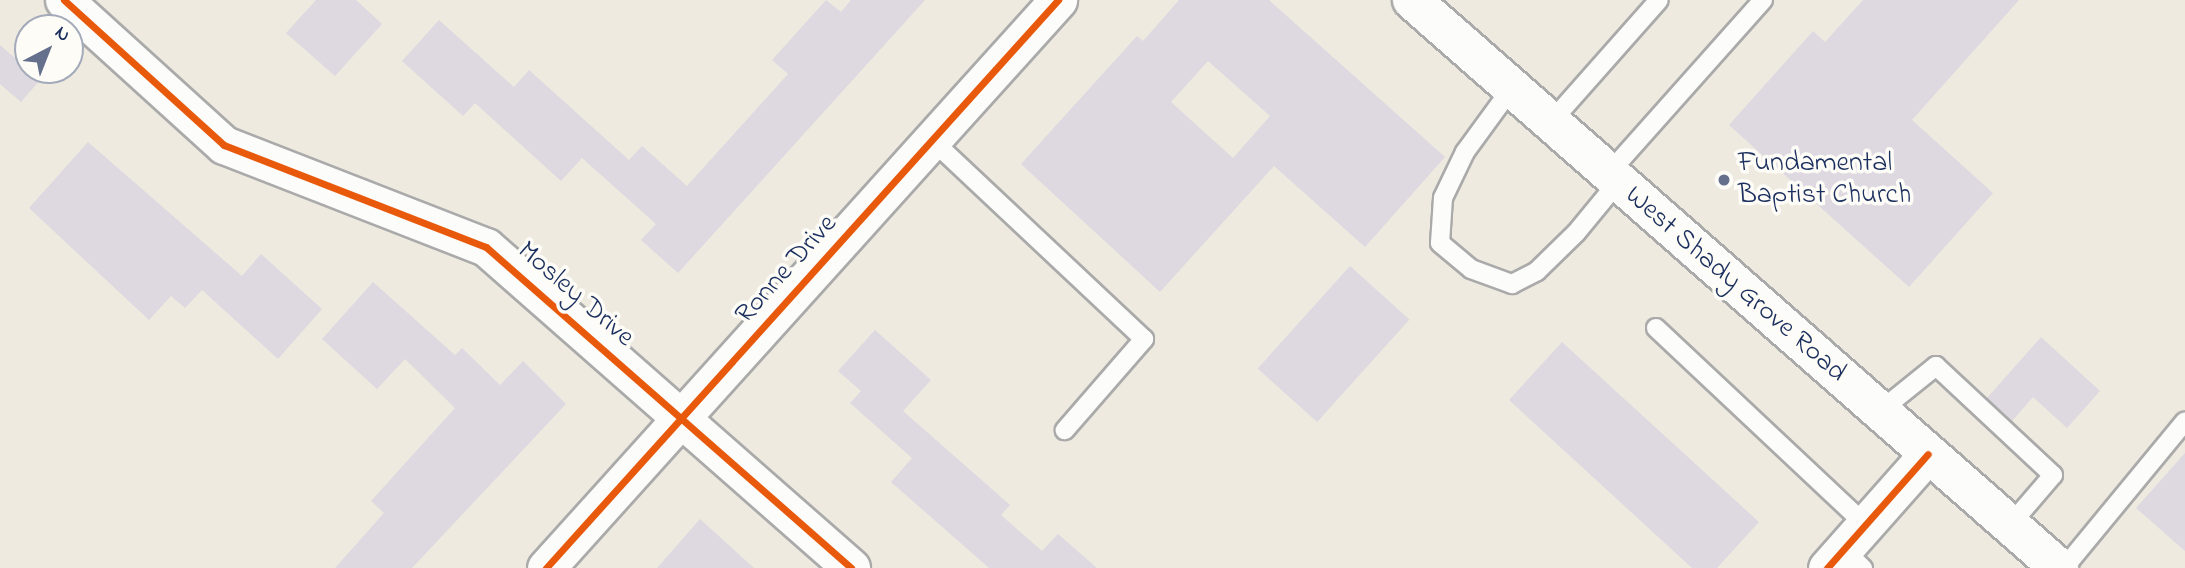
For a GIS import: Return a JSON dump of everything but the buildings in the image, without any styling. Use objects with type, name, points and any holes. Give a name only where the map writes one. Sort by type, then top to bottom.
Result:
[{"type":"main road","name":"West Shady Grove Road","points":[[1412,0],[2061,568]]},
{"type":"street","name":"Mosley Drive","points":[[64,0],[224,145],[486,247],[684,416],[851,568]]},
{"type":"street","name":"Ronne Drive","points":[[546,568],[1058,0]]},
{"type":"street","points":[[1850,553],[1928,454]]},
{"type":"lane","points":[[1550,122],[1659,0]]},
{"type":"lane","points":[[1511,89],[1465,152],[1443,198],[1440,243],[1471,269],[1512,284],[1567,243],[1613,178],[1763,0]]},
{"type":"lane","points":[[932,140],[1144,339],[1065,430]]},
{"type":"lane","points":[[1656,328],[1850,553]]},
{"type":"lane","points":[[1880,411],[1936,366],[2053,475],[2010,525]]},
{"type":"lane","points":[[2061,568],[2185,421]]},
{"type":"cycle path","points":[[64,0],[224,145],[486,247],[851,568]]},
{"type":"cycle path","points":[[546,568],[1058,0]]},
{"type":"cycle path","points":[[1827,568],[1928,454]]},
{"type":"place","name":"Fundamental Baptist Church","points":[[1724,180]]}]
